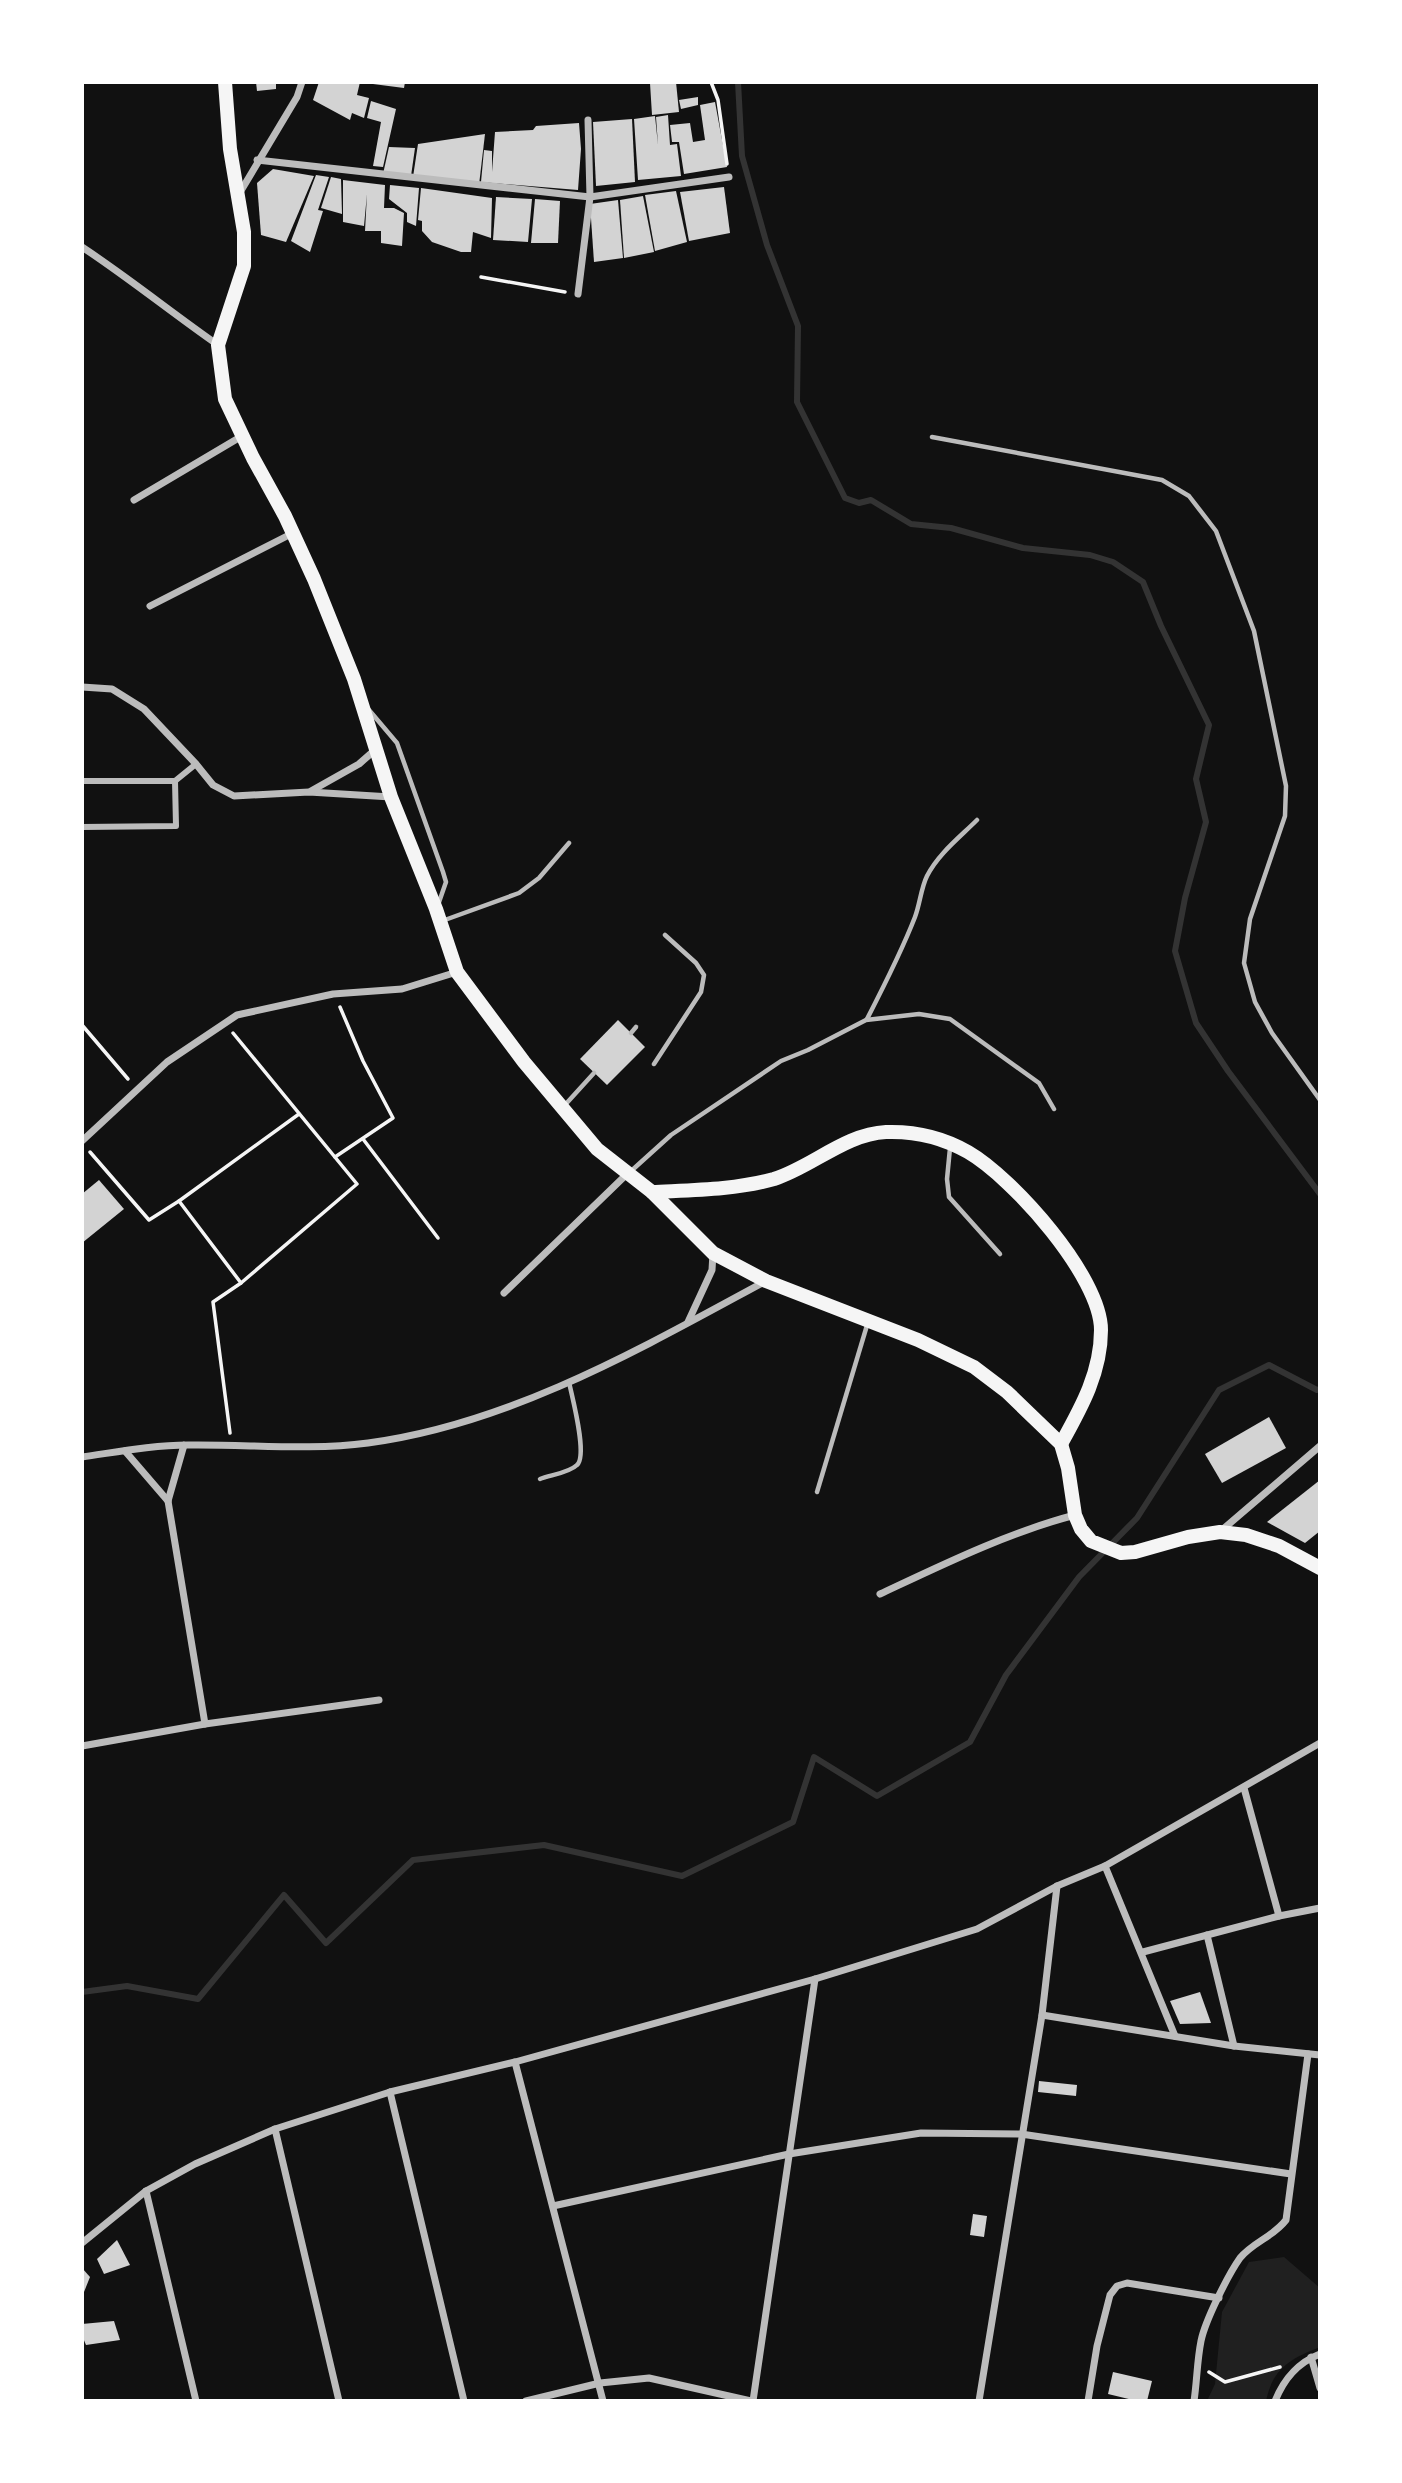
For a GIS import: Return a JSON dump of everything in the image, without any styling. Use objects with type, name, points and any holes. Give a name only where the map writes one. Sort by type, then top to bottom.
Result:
[{"type":"main road","points":[[225,82],[230,149],[244,232],[244,266],[218,345],[225,399],[314,579],[361,702],[391,797],[438,915],[457,972],[524,1062],[597,1149],[652,1192],[713,1253],[766,1281],[918,1340],[974,1367],[1007,1392],[1061,1444],[1076,1514],[1081,1529],[1091,1541],[1121,1553],[1220,1532],[1246,1535],[1279,1546],[1320,1568]]},
{"type":"main road","points":[[652,1192],[708,1189],[773,1179],[801,1168],[854,1139],[883,1132],[912,1132],[944,1141],[991,1167],[1058,1239],[1089,1286],[1101,1328],[1098,1368],[1083,1404],[1061,1444]]},
{"type":"street","points":[[237,198],[302,82]]},
{"type":"street","points":[[578,294],[590,197],[588,120]]},
{"type":"street","points":[[257,160],[590,197],[729,177]]},
{"type":"street","points":[[82,247],[125,275],[169,311],[218,345]]},
{"type":"street","points":[[134,500],[242,436]]},
{"type":"street","points":[[150,606],[293,533]]},
{"type":"street","points":[[82,687],[112,688],[144,709],[213,785],[234,796],[309,792],[391,797]]},
{"type":"street","points":[[309,792],[359,764],[375,750]]},
{"type":"street","points":[[82,781],[175,780],[196,764]]},
{"type":"street","points":[[82,827],[176,826],[175,780]]},
{"type":"street","points":[[82,1141],[167,1062],[237,1015],[333,994],[402,989],[457,972]]},
{"type":"street","points":[[504,1293],[627,1174]]},
{"type":"street","points":[[688,1323],[712,1270],[713,1253]]},
{"type":"street","points":[[82,1457],[184,1445],[322,1446],[413,1436],[462,1423],[512,1405],[602,1367],[766,1281]]},
{"type":"street","points":[[184,1445],[168,1500],[205,1724]]},
{"type":"street","points":[[1220,1532],[1320,1446]]},
{"type":"street","points":[[125,1451],[168,1500]]},
{"type":"street","points":[[880,1594],[985,1545],[1027,1528],[1076,1514]]},
{"type":"street","points":[[82,1746],[205,1724],[379,1700]]},
{"type":"street","points":[[82,2243],[146,2191],[195,2164],[275,2129],[390,2092],[515,2062],[816,1979],[977,1929],[1058,1886],[1105,1866],[1320,1743]]},
{"type":"street","points":[[1244,1788],[1279,1916]]},
{"type":"street","points":[[1105,1866],[1143,1952],[1175,2036]]},
{"type":"street","points":[[979,2401],[1042,2015],[1058,1886]]},
{"type":"street","points":[[1143,1952],[1279,1916],[1320,1908]]},
{"type":"street","points":[[1207,1935],[1234,2046]]},
{"type":"street","points":[[526,2401],[600,2383],[649,2378],[752,2401],[816,1979]]},
{"type":"street","points":[[1042,2015],[1234,2046],[1320,2054]]},
{"type":"street","points":[[1194,2401],[1201,2339],[1219,2298],[1240,2258],[1279,2229],[1286,2220],[1308,2054]]},
{"type":"street","points":[[515,2062],[603,2401]]},
{"type":"street","points":[[390,2092],[464,2401]]},
{"type":"street","points":[[275,2129],[339,2401]]},
{"type":"street","points":[[553,2206],[789,2154],[921,2133],[1021,2134],[1291,2174]]},
{"type":"street","points":[[146,2191],[196,2401]]},
{"type":"street","points":[[1088,2401],[1097,2346],[1110,2295],[1116,2286],[1127,2283],[1219,2298]]},
{"type":"street","points":[[1275,2401],[1290,2373],[1316,2356],[1320,2388]]},
{"type":"lane","points":[[932,437],[1162,480],[1189,496],[1216,531],[1254,631],[1286,786],[1285,816],[1250,919],[1244,963],[1255,1002],[1272,1033],[1320,1100]]},
{"type":"lane","points":[[361,702],[397,743],[446,882],[438,915],[519,893],[539,878],[569,843]]},
{"type":"lane","points":[[866,1020],[907,938],[926,877],[944,852],[977,820]]},
{"type":"lane","points":[[654,1064],[701,992],[704,975],[696,963],[665,935]]},
{"type":"lane","points":[[627,1174],[671,1135],[781,1061],[866,1020],[919,1014],[950,1019],[1039,1083],[1054,1109]]},
{"type":"lane","points":[[631,1033],[636,1027]]},
{"type":"lane","points":[[562,1108],[594,1073]]},
{"type":"lane","points":[[944,1141],[949,1197],[1000,1254]]},
{"type":"lane","points":[[817,1493],[869,1321]]},
{"type":"lane","points":[[540,1479],[576,1467],[580,1461],[581,1448],[569,1381]]},
{"type":"path","points":[[711,82],[718,100],[729,177]]},
{"type":"path","points":[[481,277],[578,294]]},
{"type":"path","points":[[333,994],[347,1019],[363,1061],[393,1118],[335,1157]]},
{"type":"path","points":[[225,1023],[357,1184],[242,1283],[213,1302],[231,1445]]},
{"type":"path","points":[[82,1024],[137,1090]]},
{"type":"path","points":[[82,1141],[149,1220],[299,1113]]},
{"type":"path","points":[[363,1139],[438,1238]]},
{"type":"path","points":[[179,1201],[242,1283]]},
{"type":"path","points":[[1198,2364],[1225,2382],[1282,2367],[1290,2373]]},
{"type":"shaded area","points":[[1284,2257],[1320,2288],[1320,2347],[1284,2366],[1273,2380],[1266,2401],[1207,2401],[1215,2384],[1222,2312],[1249,2262]]},
{"type":"building","points":[[256,82],[276,82],[276,89],[257,91]]},
{"type":"building","points":[[319,82],[360,82],[357,95],[369,98],[364,118],[352,113],[350,120],[313,100]]},
{"type":"building","points":[[373,82],[405,82],[404,88]]},
{"type":"building","points":[[676,82],[679,112],[652,115],[650,83]]},
{"type":"building","points":[[698,97],[698,105],[681,109],[679,100]]},
{"type":"building","points":[[371,101],[396,109],[383,167],[373,166],[381,122],[367,118]]},
{"type":"building","points":[[715,102],[727,167],[684,174],[679,142],[672,142],[670,125],[690,123],[693,142],[705,140],[700,105]]},
{"type":"building","points":[[668,115],[670,145],[677,144],[681,176],[638,180],[634,119],[655,116],[658,145],[656,117]]},
{"type":"building","points":[[632,119],[635,182],[596,186],[593,122]]},
{"type":"building","points":[[579,123],[581,149],[578,190],[481,182],[484,150],[492,151],[492,172],[495,132]]},
{"type":"building","points":[[485,134],[479,185],[413,177],[418,144]]},
{"type":"building","points":[[389,147],[415,148],[411,176],[383,174]]},
{"type":"building","points":[[273,169],[314,176],[286,242],[261,235],[257,183]]},
{"type":"building","points":[[316,175],[329,177],[318,210],[323,211],[310,252],[291,241]]},
{"type":"building","points":[[331,177],[341,179],[342,214],[321,208]]},
{"type":"building","points":[[343,180],[385,185],[384,208],[394,208],[404,213],[402,246],[381,243],[381,231],[365,231],[367,194],[364,226],[343,222]]},
{"type":"building","points":[[390,185],[419,188],[416,226],[407,222],[407,213],[389,199]]},
{"type":"building","points":[[724,187],[730,233],[689,241],[680,192]]},
{"type":"building","points":[[421,188],[492,198],[491,238],[473,232],[471,252],[461,252],[432,242],[422,231],[422,221],[418,220]]},
{"type":"building","points":[[676,191],[687,242],[655,251],[645,195]]},
{"type":"building","points":[[643,196],[654,252],[624,258],[620,200]]},
{"type":"building","points":[[496,197],[532,199],[528,242],[493,240]]},
{"type":"building","points":[[535,199],[560,201],[558,243],[531,243]]},
{"type":"building","points":[[618,200],[623,258],[594,262],[590,204]]},
{"type":"building","points":[[618,1020],[645,1047],[607,1085],[580,1059]]},
{"type":"building","points":[[99,1180],[124,1209],[82,1243],[82,1194]]},
{"type":"building","points":[[1269,1417],[1286,1448],[1222,1483],[1205,1454]]},
{"type":"building","points":[[1320,1480],[1320,1531],[1305,1543],[1267,1522]]},
{"type":"building","points":[[1200,1992],[1211,2023],[1180,2024],[1170,2001]]},
{"type":"building","points":[[1039,2081],[1077,2085],[1076,2096],[1038,2092]]},
{"type":"building","points":[[973,2214],[987,2216],[984,2237],[970,2235]]},
{"type":"building","points":[[117,2240],[130,2265],[104,2274],[97,2259]]},
{"type":"building","points":[[82,2268],[90,2277],[82,2297]]},
{"type":"building","points":[[114,2321],[120,2340],[86,2345],[82,2324]]},
{"type":"building","points":[[1113,2372],[1152,2381],[1147,2401],[1108,2394]]},
{"type":"waterway","points":[[738,82],[742,156],[767,245],[798,326],[797,402],[845,498],[859,503],[871,500],[911,524],[951,528],[1023,548],[1090,555],[1113,562],[1143,582],[1209,725],[1196,779],[1206,822],[1185,898],[1175,951],[1196,1023],[1228,1071],[1320,1194]]},
{"type":"waterway","points":[[82,1992],[127,1986],[198,1999],[284,1895],[326,1943],[413,1860],[544,1845],[682,1876],[793,1822],[814,1757],[877,1796],[970,1742],[1006,1675],[1079,1577],[1137,1518],[1219,1390],[1269,1365],[1317,1390],[1320,1389]]}]
